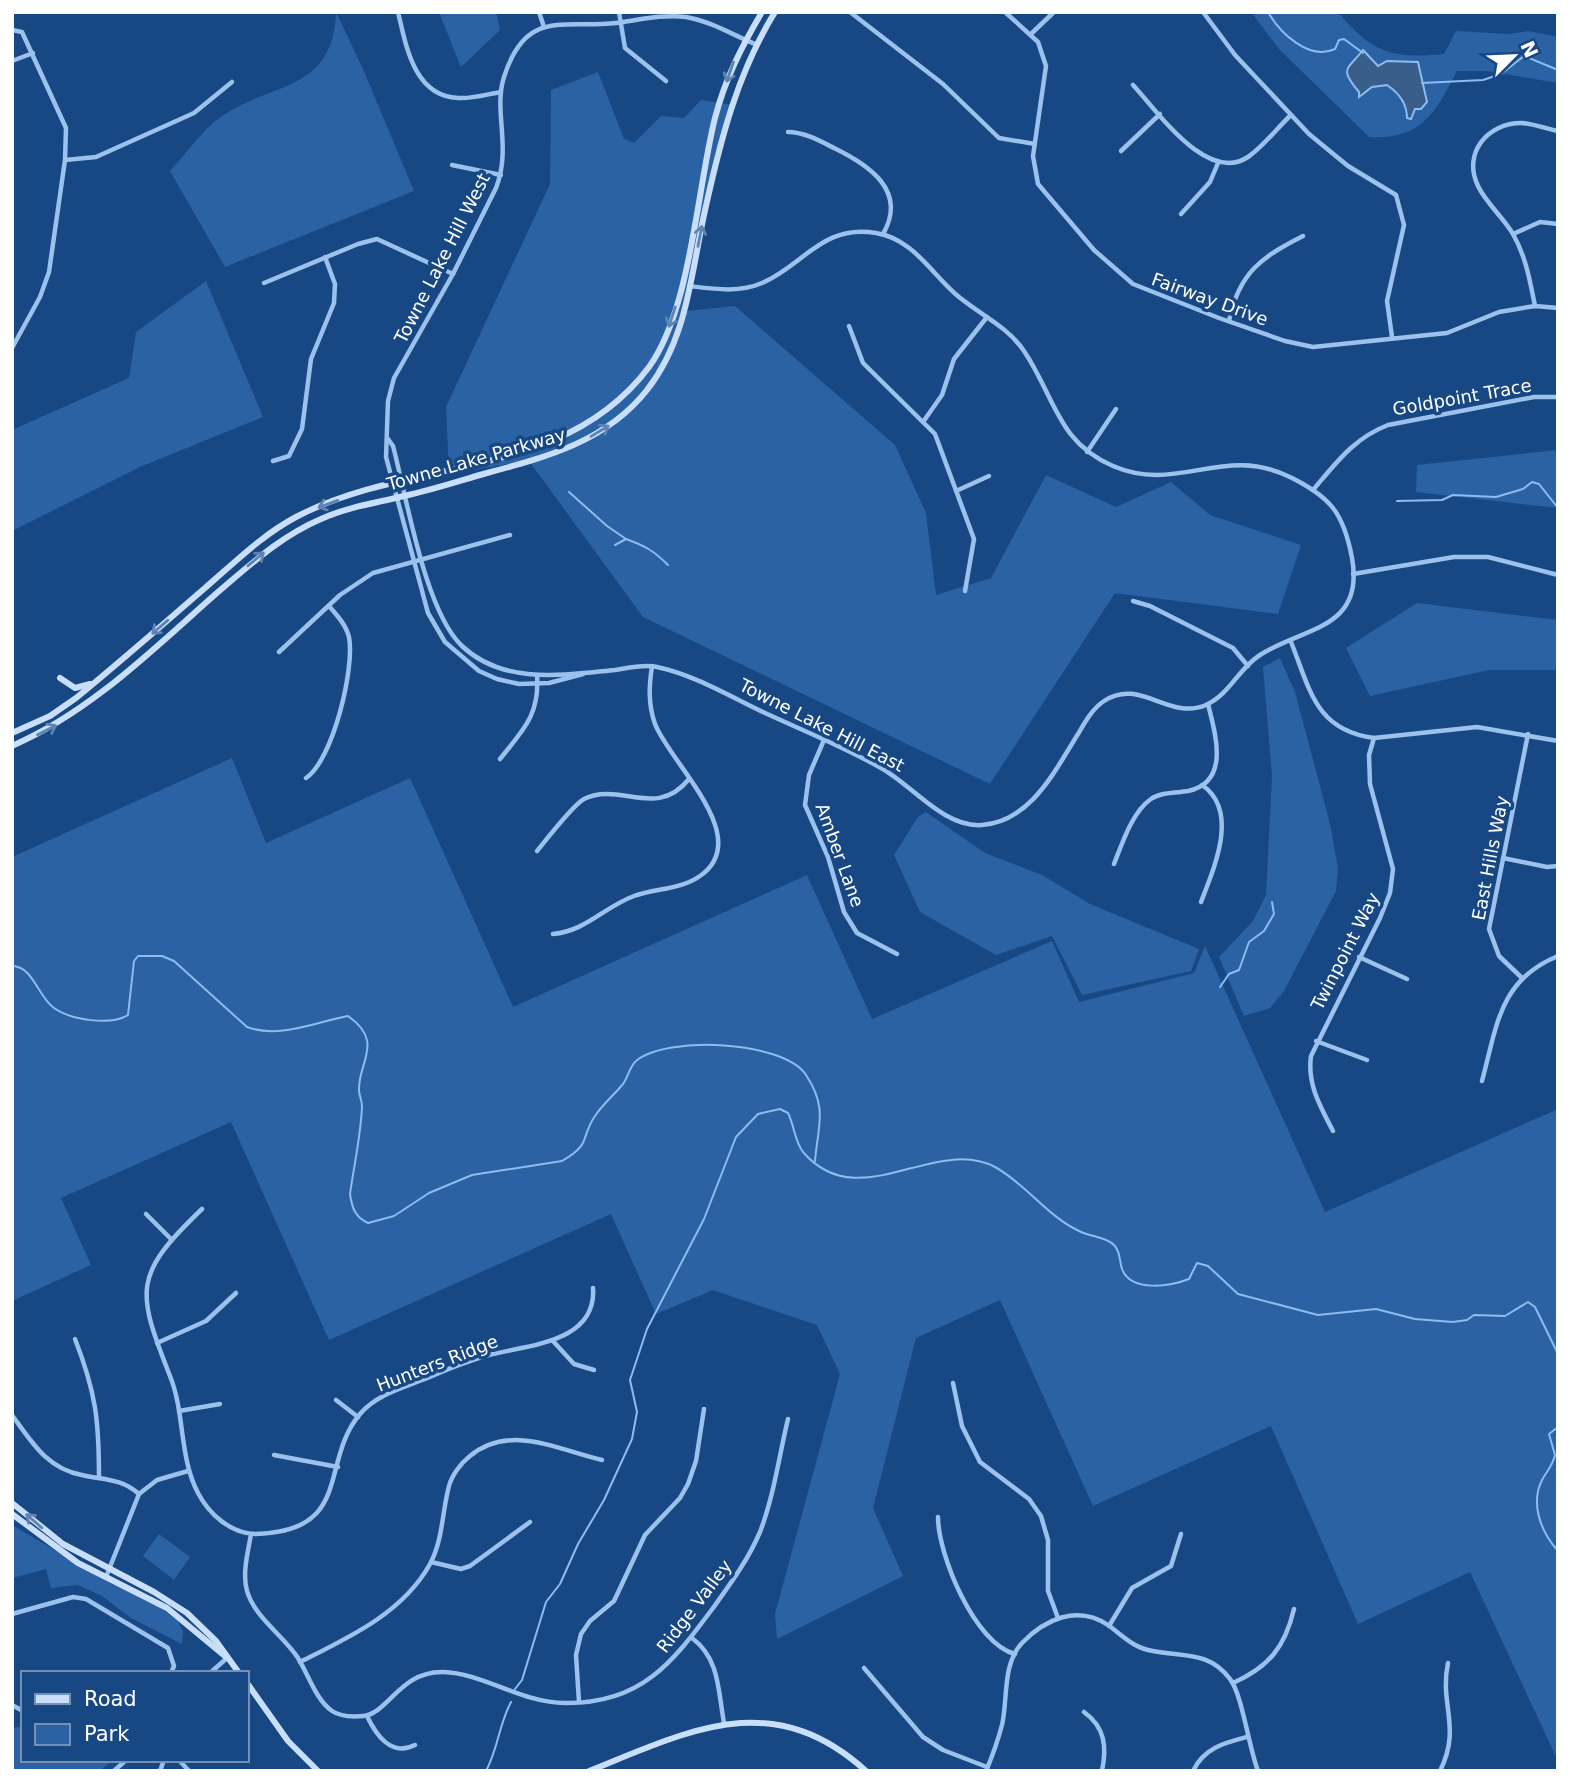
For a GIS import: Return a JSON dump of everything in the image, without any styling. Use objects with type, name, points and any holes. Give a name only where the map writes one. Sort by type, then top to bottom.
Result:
[{"type":"main road","name":"Towne Lake Parkway","points":[[12,733],[56,712],[98,680],[251,548],[284,524],[330,502],[538,447],[584,428],[620,402],[650,365],[674,315],[715,117],[734,60],[762,12]]},
{"type":"main road","name":"Towne Lake Parkway","points":[[12,746],[51,729],[83,708],[287,536],[337,512],[407,496],[547,457],[582,442],[615,423],[647,390],[675,345],[691,286],[705,207],[736,89],[755,44],[775,12]]},
{"type":"main road","points":[[60,678],[75,688],[98,680]]},
{"type":"main road","points":[[12,1503],[55,1538],[187,1613],[216,1641],[237,1671]]},
{"type":"main road","points":[[12,1514],[54,1547],[167,1608],[227,1658]]},
{"type":"main road","points":[[248,1684],[288,1741],[318,1771]]},
{"type":"main road","points":[[589,1771],[692,1730],[724,1723],[761,1723],[807,1733],[835,1747],[866,1771]]},
{"type":"street","points":[[398,12],[411,61],[430,87],[441,94],[458,98],[501,92]]},
{"type":"street","points":[[539,12],[544,27]]},
{"type":"street","points":[[619,12],[625,48],[666,81]]},
{"type":"street","points":[[850,12],[943,84],[999,138],[1035,144]]},
{"type":"street","name":"Fairway Drive","points":[[1005,12],[1031,34],[1043,52],[1046,66],[1035,144],[1034,172],[1038,184],[1094,250],[1122,276],[1171,301],[1285,341],[1313,347],[1335,347],[1392,337],[1447,334],[1499,312],[1535,306],[1558,308]]},
{"type":"street","points":[[1031,34],[1054,12]]},
{"type":"street","points":[[1203,12],[1223,41],[1331,154],[1396,195],[1404,225],[1387,301],[1392,337]]},
{"type":"street","name":"Towne Lake Hill West","points":[[393,485],[385,448],[388,439],[388,401],[394,378],[453,274],[501,175],[505,148],[501,92],[515,49],[530,34],[563,22],[619,22],[684,17],[704,21],[755,44]]},
{"type":"street","points":[[12,30],[22,32],[66,128],[61,202],[49,272],[40,297],[12,348]]},
{"type":"street","points":[[12,61],[33,53]]},
{"type":"street","points":[[65,160],[96,157],[194,113],[232,82]]},
{"type":"street","points":[[1133,85],[1192,148],[1218,163],[1232,163],[1250,156],[1291,115]]},
{"type":"street","points":[[1121,151],[1160,114]]},
{"type":"street","points":[[1535,306],[1524,257],[1513,234],[1478,186],[1473,162],[1475,152],[1487,133],[1510,124],[1525,123],[1558,131]]},
{"type":"street","points":[[788,132],[797,132],[847,155],[881,180],[891,212],[883,234]]},
{"type":"street","points":[[1181,214],[1203,191],[1218,163]]},
{"type":"street","points":[[452,165],[501,175]]},
{"type":"street","points":[[1513,234],[1541,222],[1558,224]]},
{"type":"street","points":[[681,285],[745,289],[779,274],[825,240],[847,233],[883,234],[918,255],[954,293],[1004,329],[1023,350],[1068,435],[1087,452],[1110,465],[1146,475],[1164,476],[1242,463],[1262,465],[1313,489],[1334,510],[1342,523],[1353,561],[1353,583],[1344,611],[1326,625],[1261,654],[1227,692],[1208,704],[1219,756],[1213,771],[1202,785],[1151,799],[1138,811],[1114,864]]},
{"type":"street","points":[[1229,321],[1246,276],[1257,262],[1303,236]]},
{"type":"street","points":[[264,283],[377,239],[453,274]]},
{"type":"street","points":[[273,461],[289,456],[302,429],[311,359],[334,303],[334,284],[325,257]]},
{"type":"street","points":[[923,422],[942,395],[954,359],[988,317]]},
{"type":"street","points":[[849,326],[863,363],[935,434],[974,539],[965,591]]},
{"type":"street","name":"Goldpoint Trace","points":[[1313,489],[1352,444],[1370,432],[1388,425],[1534,397],[1558,397]]},
{"type":"street","points":[[1087,452],[1116,409]]},
{"type":"street","name":"Towne Lake Hill West","points":[[388,439],[393,446],[407,496]]},
{"type":"street","points":[[956,491],[989,477]]},
{"type":"street","name":"Towne Lake Hill East","points":[[393,485],[428,613],[445,642],[458,656],[497,679],[538,684],[567,680],[587,673]]},
{"type":"street","name":"Towne Lake Hill East","points":[[407,496],[439,615],[463,647],[500,669],[537,675],[652,666],[723,691],[824,740],[901,780],[958,821],[984,825],[1004,821],[1027,808],[1090,714],[1111,697],[1140,693],[1176,708],[1189,709],[1208,704]]},
{"type":"street","points":[[279,652],[351,586],[373,573],[510,536]]},
{"type":"street","points":[[1353,574],[1454,557],[1488,557],[1558,575]]},
{"type":"street","points":[[1133,601],[1150,606],[1233,648],[1248,666]]},
{"type":"street","points":[[306,778],[322,762],[331,740],[346,671],[349,638],[343,623],[329,606]]},
{"type":"street","points":[[1291,642],[1323,716],[1343,729],[1374,738],[1477,727],[1558,741]]},
{"type":"street","points":[[553,934],[586,926],[635,896],[690,881],[709,867],[718,845],[717,828],[712,813],[662,738],[653,715],[649,691],[652,666]]},
{"type":"street","points":[[500,759],[532,715],[537,703],[537,675]]},
{"type":"street","name":"East Hills Way","points":[[1521,977],[1499,956],[1489,929],[1528,734]]},
{"type":"street","name":"Twinpoint Way","points":[[1333,1131],[1310,1079],[1311,1056],[1316,1041],[1380,918],[1392,882],[1392,869],[1368,770],[1374,738]]},
{"type":"street","name":"Amber Lane","points":[[824,740],[809,775],[805,805],[828,857],[844,912],[857,933],[897,954]]},
{"type":"street","points":[[537,851],[583,800],[607,795],[649,801],[673,792],[689,779]]},
{"type":"street","points":[[1201,902],[1221,843],[1218,803],[1202,785]]},
{"type":"street","points":[[1503,858],[1538,866],[1558,866]]},
{"type":"street","points":[[1482,1081],[1502,1009],[1521,977],[1558,956]]},
{"type":"street","points":[[1359,957],[1407,979]]},
{"type":"street","points":[[1316,1041],[1367,1059]]},
{"type":"street","points":[[202,1209],[172,1239],[152,1268],[146,1298],[148,1321],[174,1385],[188,1471],[198,1493],[213,1515],[251,1534],[245,1579],[249,1597],[257,1611],[300,1662],[323,1701],[334,1713],[350,1717],[367,1716],[374,1731],[392,1747],[408,1749],[415,1745]]},
{"type":"street","points":[[146,1214],[172,1239]]},
{"type":"street","name":"Hunters Ridge","points":[[251,1534],[286,1530],[307,1520],[329,1495],[343,1445],[358,1417],[384,1395],[490,1355],[553,1341],[573,1331],[586,1316],[594,1296],[593,1288]]},
{"type":"street","points":[[157,1343],[206,1321],[236,1293]]},
{"type":"street","points":[[75,1339],[93,1385],[98,1410],[99,1478]]},
{"type":"street","points":[[553,1341],[574,1364],[594,1370]]},
{"type":"street","points":[[953,1383],[962,1426],[980,1462],[1029,1499],[1041,1516],[1048,1540],[1048,1591],[1058,1618]]},
{"type":"street","points":[[336,1400],[358,1417]]},
{"type":"street","points":[[179,1411],[220,1404]]},
{"type":"street","points":[[579,1702],[576,1654],[581,1634],[590,1621],[614,1601],[645,1535],[680,1499],[688,1485],[698,1453],[704,1409]]},
{"type":"street","points":[[12,1415],[44,1457],[68,1471],[115,1480],[139,1493]]},
{"type":"street","name":"Ridge Valley","points":[[367,1716],[413,1678],[431,1672],[463,1676],[543,1702],[579,1702],[616,1695],[646,1681],[672,1661],[692,1638],[752,1549],[768,1508],[788,1419]]},
{"type":"street","points":[[300,1662],[388,1612],[412,1591],[431,1562],[439,1540],[450,1481],[466,1460],[479,1449],[495,1441],[526,1439],[602,1460]]},
{"type":"street","points":[[274,1455],[338,1467]]},
{"type":"street","points":[[106,1577],[139,1493],[157,1480],[188,1471]]},
{"type":"street","points":[[938,1517],[940,1544],[974,1617],[1000,1647],[1015,1654]]},
{"type":"street","points":[[431,1562],[461,1569],[470,1566],[530,1522]]},
{"type":"street","points":[[1109,1626],[1132,1588],[1171,1566],[1181,1534]]},
{"type":"street","points":[[12,1614],[73,1597],[86,1599],[168,1648],[174,1666],[172,1671]]},
{"type":"street","points":[[1233,1683],[1268,1663],[1278,1652],[1288,1634],[1294,1609]]},
{"type":"street","points":[[864,1668],[923,1737],[943,1750],[986,1769],[1002,1726],[1009,1669],[1021,1644],[1045,1622],[1081,1616],[1109,1626],[1133,1645],[1152,1651],[1195,1654],[1209,1660],[1233,1683],[1258,1771]]},
{"type":"street","points":[[692,1638],[708,1654],[714,1666],[724,1723]]},
{"type":"street","points":[[212,1671],[227,1658]]},
{"type":"street","points":[[1440,1771],[1452,1742],[1446,1676],[1448,1663]]},
{"type":"street","points":[[1084,1712],[1094,1718],[1104,1741],[1106,1753],[1102,1771]]},
{"type":"street","points":[[1193,1771],[1202,1757],[1213,1748],[1247,1737]]},
{"type":"green space","points":[[336,12],[414,191],[225,267],[170,171],[201,135],[222,116],[297,81],[312,71],[324,57],[332,38]]},
{"type":"green space","points":[[439,12],[496,12],[500,30],[461,67]]},
{"type":"green space","points":[[1251,12],[1338,12],[1373,45],[1397,54],[1444,54],[1456,31],[1508,34],[1529,31],[1558,37],[1558,83],[1487,71],[1457,71],[1425,121],[1402,134],[1369,137],[1279,49]]},
{"type":"green space","points":[[598,72],[624,139],[634,143],[661,116],[684,118],[701,100],[734,105],[694,260],[687,311],[735,306],[895,445],[926,513],[936,595],[991,578],[1046,475],[1116,507],[1171,482],[1210,515],[1301,545],[1278,614],[1115,593],[990,784],[643,617],[529,461],[449,474],[446,407],[550,184],[551,90]]},
{"type":"green space","points":[[206,281],[263,417],[140,467],[12,531],[12,430],[129,378],[136,332]]},
{"type":"green space","points":[[1558,450],[1558,508],[1416,492],[1417,465]]},
{"type":"green space","points":[[1417,603],[1558,620],[1558,670],[1489,670],[1370,696],[1346,648]]},
{"type":"green space","points":[[1280,658],[1295,692],[1330,824],[1338,868],[1336,891],[1284,991],[1270,1008],[1244,1016],[1219,957],[1253,921],[1266,895],[1272,776],[1263,667]]},
{"type":"green space","points":[[232,758],[266,843],[410,778],[513,1007],[807,875],[872,1019],[1052,941],[1079,1002],[1194,973],[1205,946],[1325,1212],[1558,1109],[1558,1761],[1470,1572],[1358,1624],[1271,1426],[1093,1506],[1000,1300],[916,1338],[873,1508],[903,1576],[777,1639],[775,1614],[840,1374],[817,1325],[713,1290],[656,1314],[611,1214],[329,1340],[231,1122],[61,1198],[91,1265],[12,1301],[12,857]]},
{"type":"green space","points":[[926,812],[985,853],[1042,875],[1090,904],[1199,949],[1191,971],[1082,995],[1052,936],[996,955],[920,912],[894,855],[918,817]]},
{"type":"green space","points":[[12,1525],[112,1584],[149,1599],[178,1621],[183,1632],[182,1644],[131,1618],[102,1596],[78,1585],[51,1588],[46,1569],[12,1578]]},
{"type":"green space","points":[[159,1534],[190,1557],[174,1580],[143,1556]]},
{"type":"green space","points":[[21,1726],[21,1762],[111,1762],[99,1771],[12,1771],[12,1728]]},
{"type":"shaded area","points":[[1363,50],[1378,66],[1387,61],[1418,62],[1427,102],[1421,109],[1415,109],[1411,119],[1407,118],[1401,99],[1387,85],[1372,87],[1359,97],[1359,92],[1347,73],[1350,65]]},
{"type":"waterway","points":[[1268,12],[1288,36],[1306,48],[1325,52],[1335,49],[1339,40],[1344,39],[1363,53]]},
{"type":"waterway","points":[[1422,83],[1483,80],[1501,74],[1524,56],[1558,70]]},
{"type":"waterway","points":[[1397,501],[1442,500],[1453,495],[1496,497],[1523,489],[1532,482],[1539,484],[1558,508]]},
{"type":"waterway","points":[[569,492],[626,539]]},
{"type":"waterway","points":[[615,545],[626,539],[649,549],[668,565]]},
{"type":"waterway","points":[[1220,987],[1229,974],[1239,970],[1249,942],[1264,931],[1274,914],[1272,902]]},
{"type":"waterway","points":[[12,966],[25,971],[54,1008],[70,1016],[91,1020],[111,1020],[128,1015],[134,961],[138,956],[162,956],[174,961],[247,1027],[284,1030],[348,1016],[359,1025],[367,1043],[360,1080],[361,1117],[350,1194],[355,1212],[368,1223],[394,1216],[429,1193],[472,1175],[562,1161],[582,1145],[595,1116],[623,1084],[634,1063],[651,1053],[672,1047],[697,1045],[750,1049],[794,1064],[806,1075],[817,1097],[820,1117],[815,1161]]},
{"type":"waterway","points":[[515,1689],[522,1680],[546,1602],[560,1584],[632,1439],[637,1412],[630,1380],[647,1329],[704,1219],[736,1137],[758,1114],[780,1109],[788,1113],[803,1152],[825,1170],[848,1177],[872,1177],[947,1160],[972,1160],[995,1167],[1017,1182],[1067,1225],[1114,1245],[1127,1277],[1142,1285],[1172,1284],[1189,1279],[1197,1263],[1208,1266],[1238,1294],[1318,1315],[1376,1309],[1415,1319],[1453,1322],[1467,1320],[1474,1315],[1505,1316],[1528,1302],[1535,1307],[1558,1354]]},
{"type":"waterway","points":[[1558,1427],[1549,1434],[1555,1455],[1542,1480],[1537,1499],[1542,1527],[1558,1551]]},
{"type":"waterway","points":[[486,1771],[511,1702]]}]
